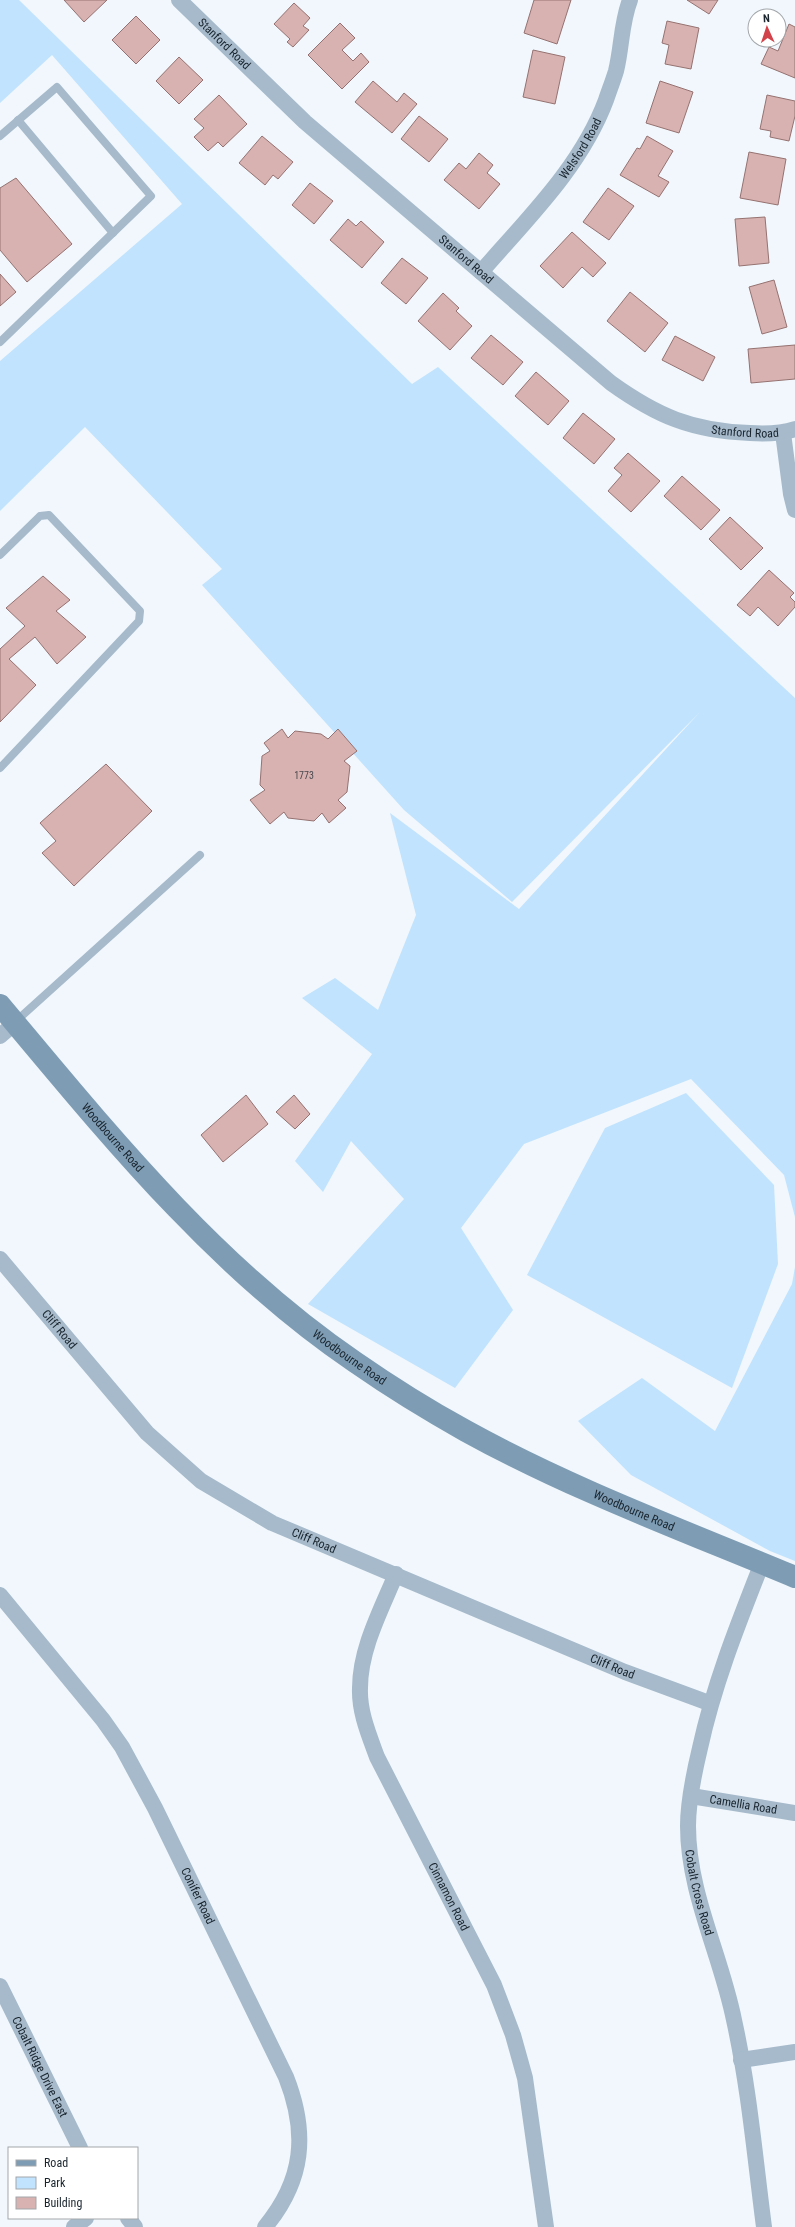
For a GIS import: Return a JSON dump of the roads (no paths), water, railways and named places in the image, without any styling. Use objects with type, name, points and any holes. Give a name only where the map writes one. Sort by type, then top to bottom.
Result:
[{"type":"main road","name":"Woodbourne Road","points":[[0,1005],[7,1029],[171,1204],[230,1262],[300,1322],[353,1361],[416,1402],[467,1431],[540,1468],[795,1577]]},
{"type":"street","name":"Stanford Road","points":[[179,0],[305,122],[611,383],[640,404],[663,416],[700,428],[728,432],[789,431]]},
{"type":"street","name":"Welsford Road","points":[[481,272],[556,185],[573,163],[593,131],[616,71],[625,14],[630,0]]},
{"type":"street","points":[[789,431],[791,494],[795,510]]},
{"type":"street","name":"Cliff Road","points":[[0,1259],[147,1433],[202,1481],[272,1523],[396,1574],[625,1672],[710,1703]]},
{"type":"street","name":"Cobalt Cross Road","points":[[762,1563],[727,1652],[710,1703],[695,1768],[688,1826],[691,1861],[701,1906],[734,2019],[764,2227]]},
{"type":"street","name":"Cinnamon Road","points":[[396,1574],[371,1635],[362,1670],[360,1690],[365,1723],[377,1757],[494,1985],[513,2035],[525,2078],[546,2227]]},
{"type":"street","name":"Conifer Road","points":[[0,1595],[103,1720],[122,1747],[155,1808],[286,2077],[300,2123],[299,2154],[293,2182],[288,2195],[265,2227]]},
{"type":"street","name":"Camellia Road","points":[[691,1796],[795,1812]]},
{"type":"street","name":"Cobalt Ridge Drive East","points":[[0,1986],[80,2147]]},
{"type":"street","points":[[741,2060],[795,2052]]},
{"type":"street","points":[[74,2227],[85,2219]]},
{"type":"street","points":[[129,2219],[135,2227]]},
{"type":"lane","points":[[0,136],[57,87],[151,196],[0,342]]},
{"type":"lane","points":[[18,120],[113,233]]},
{"type":"lane","points":[[0,555],[40,516],[49,515],[140,611],[139,621],[0,768]]},
{"type":"lane","points":[[7,1029],[200,855]]}]
